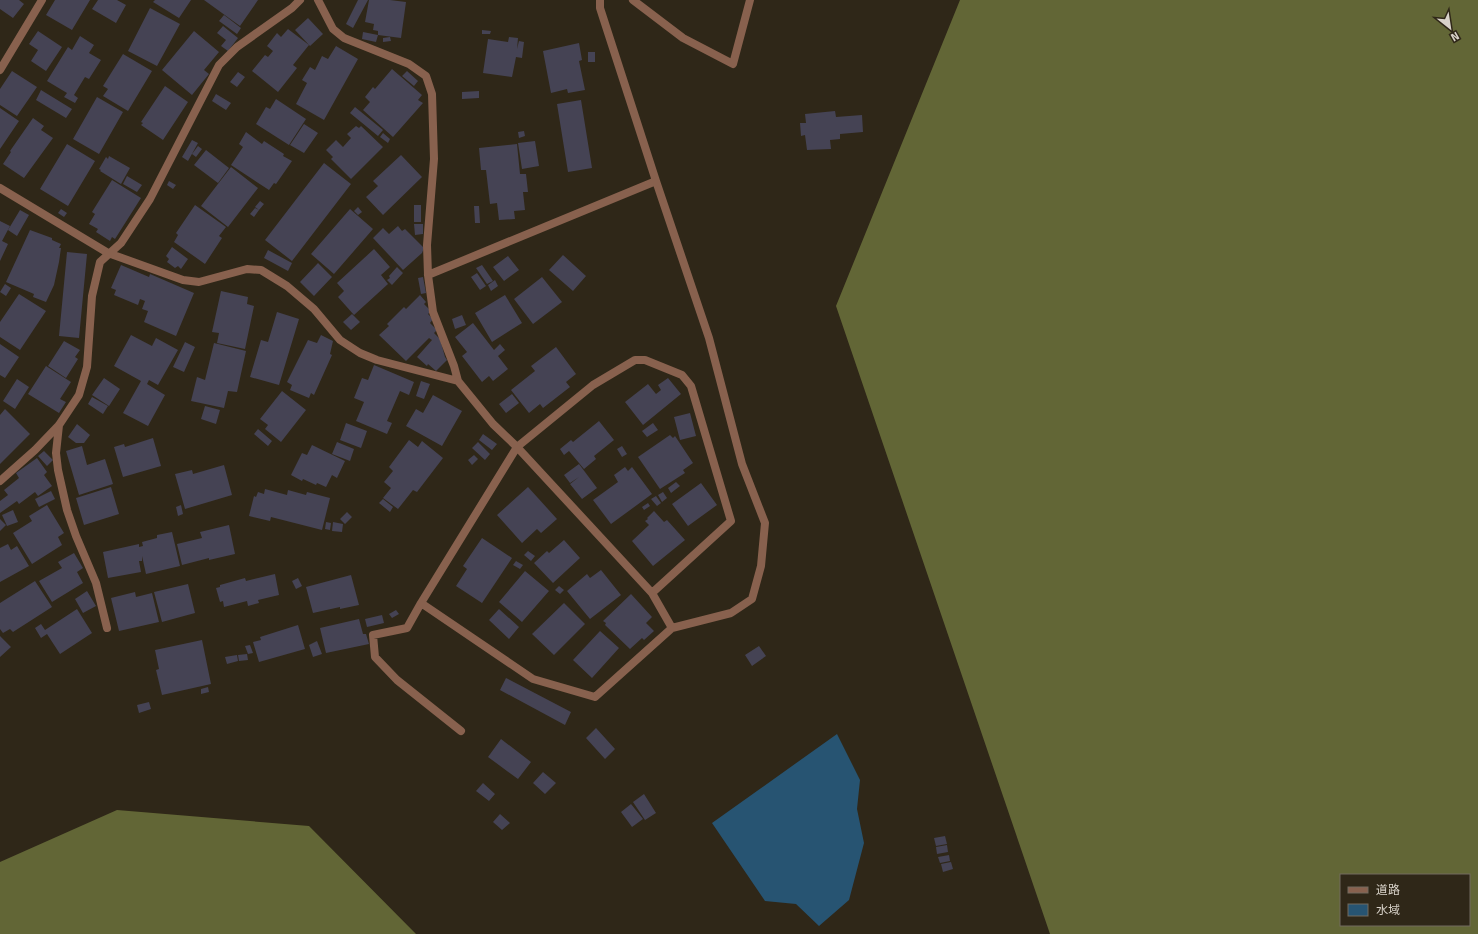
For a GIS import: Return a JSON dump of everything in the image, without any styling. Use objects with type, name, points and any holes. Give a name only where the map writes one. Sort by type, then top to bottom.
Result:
[{"type":"street","points":[[0,70],[42,0]]},
{"type":"street","points":[[0,481],[35,450],[59,425],[79,395],[87,367],[94,289],[100,262],[108,252],[121,243],[150,199],[219,65],[237,47],[292,8],[300,0]]},
{"type":"street","points":[[318,0],[333,29],[344,38],[409,64],[426,76],[432,94],[434,159],[427,245],[428,275],[433,312],[454,366],[458,381],[493,424],[517,446],[652,593],[672,628]]},
{"type":"street","points":[[421,603],[533,679],[595,697],[672,628],[731,613],[752,599],[761,566],[765,523],[742,464],[709,338],[600,8],[600,0]]},
{"type":"street","points":[[634,0],[683,38],[734,64],[750,0]]},
{"type":"street","points":[[428,275],[656,181]]},
{"type":"street","points":[[0,188],[108,252],[183,280],[199,282],[247,269],[261,270],[287,286],[314,309],[340,340],[360,353],[377,360],[458,381]]},
{"type":"street","points":[[460,731],[397,680],[375,657],[373,635],[407,628],[517,446],[593,385],[635,360],[645,360],[682,375],[691,386],[731,521],[652,593]]},
{"type":"street","points":[[59,425],[56,453],[58,470],[76,536],[96,583],[106,628]]},
{"type":"green space","points":[[960,0],[1478,0],[1478,934],[1050,934],[836,306]]},
{"type":"green space","points":[[117,810],[309,826],[416,934],[0,934],[0,862]]},
{"type":"water","points":[[837,734],[860,780],[857,809],[864,843],[849,900],[819,926],[796,904],[765,901],[712,823]]},
{"type":"building","points":[[0,0],[19,0],[24,4],[13,18],[0,9]]},
{"type":"building","points":[[55,0],[90,0],[72,30],[46,15]]},
{"type":"building","points":[[98,0],[117,0],[126,5],[116,23],[92,9]]},
{"type":"building","points":[[155,0],[191,0],[179,18],[153,2]]},
{"type":"building","points":[[204,0],[258,0],[240,26]]},
{"type":"building","points":[[358,0],[368,0],[353,28],[346,24]]},
{"type":"building","points":[[369,0],[406,2],[401,38],[378,35],[378,31],[373,30],[374,24],[365,22]]},
{"type":"building","points":[[150,8],[180,24],[157,66],[128,51]]},
{"type":"building","points":[[224,15],[241,28],[237,34],[219,21]]},
{"type":"building","points":[[308,18],[323,34],[310,46],[295,30]]},
{"type":"building","points":[[223,26],[238,38],[228,51],[221,46],[226,40],[217,33]]},
{"type":"building","points":[[288,29],[309,45],[293,65],[297,68],[278,92],[252,71],[265,55],[268,57],[273,51],[267,46],[277,33],[281,37]]},
{"type":"building","points":[[482,30],[491,31],[490,34],[482,34]]},
{"type":"building","points":[[38,31],[62,47],[46,71],[31,61],[38,50],[29,44]]},
{"type":"building","points":[[194,31],[219,52],[204,70],[209,74],[192,95],[162,70]]},
{"type":"building","points":[[363,32],[378,35],[376,42],[362,39]]},
{"type":"building","points":[[80,36],[94,45],[89,53],[101,60],[89,79],[85,77],[74,95],[78,98],[75,103],[64,97],[67,93],[47,81],[68,47],[72,50]]},
{"type":"building","points":[[390,37],[391,41],[383,42],[383,38]]},
{"type":"building","points":[[509,37],[518,38],[517,49],[519,41],[524,42],[522,58],[516,57],[512,77],[483,73],[488,39],[508,42]]},
{"type":"building","points":[[579,43],[582,60],[579,61],[585,90],[568,93],[567,89],[551,93],[543,51]]},
{"type":"building","points":[[336,46],[358,59],[324,120],[296,104],[307,83],[302,80],[310,67],[315,70],[322,56],[328,59]]},
{"type":"building","points":[[588,52],[595,52],[595,62],[588,62]]},
{"type":"building","points":[[123,54],[152,71],[128,111],[103,96],[108,89],[103,86]]},
{"type":"building","points":[[392,69],[422,95],[418,100],[423,103],[393,137],[363,110],[370,102],[365,97],[373,87],[375,89]]},
{"type":"building","points":[[12,71],[37,87],[17,116],[0,105],[0,89]]},
{"type":"building","points":[[407,71],[418,81],[414,86],[402,76]]},
{"type":"building","points":[[238,72],[245,77],[237,87],[230,82]]},
{"type":"building","points":[[165,86],[188,102],[163,140],[141,125],[143,123],[141,122]]},
{"type":"building","points":[[41,90],[72,109],[66,118],[36,100]]},
{"type":"building","points":[[479,91],[479,98],[462,99],[462,92]]},
{"type":"building","points":[[216,94],[231,103],[226,110],[212,101]]},
{"type":"building","points":[[97,97],[123,112],[99,154],[73,139]]},
{"type":"building","points":[[276,99],[306,119],[289,145],[256,124],[266,107],[270,109]]},
{"type":"building","points":[[581,100],[592,168],[568,172],[557,104]]},
{"type":"building","points":[[355,107],[383,130],[378,136],[350,113]]},
{"type":"building","points":[[0,108],[19,121],[0,149]]},
{"type":"building","points":[[835,111],[836,117],[862,115],[863,132],[840,134],[840,139],[830,140],[831,149],[807,150],[805,135],[801,136],[800,123],[806,123],[805,114]]},
{"type":"building","points":[[33,118],[44,126],[41,130],[53,138],[24,178],[3,164],[11,152],[10,151]]},
{"type":"building","points":[[304,124],[318,133],[304,153],[290,145]]},
{"type":"building","points":[[356,126],[359,128],[361,126],[383,147],[351,179],[331,159],[333,157],[326,150],[336,140],[343,147],[351,138],[347,134]]},
{"type":"building","points":[[524,131],[525,136],[519,138],[518,132]]},
{"type":"building","points":[[246,132],[262,144],[264,141],[292,161],[276,184],[274,183],[269,190],[231,165],[243,147],[239,144]]},
{"type":"building","points":[[383,133],[390,139],[388,143],[380,137]]},
{"type":"building","points":[[192,140],[198,143],[188,161],[182,157]]},
{"type":"building","points":[[535,141],[539,166],[522,169],[518,143]]},
{"type":"building","points":[[67,144],[95,161],[68,206],[40,189]]},
{"type":"building","points":[[517,144],[520,174],[526,174],[528,192],[523,192],[525,210],[514,211],[515,219],[499,220],[497,203],[490,204],[486,170],[481,170],[479,148]]},
{"type":"building","points":[[198,146],[202,149],[196,157],[192,154]]},
{"type":"building","points":[[206,150],[229,168],[218,183],[194,165]]},
{"type":"building","points":[[401,155],[422,177],[383,215],[366,197],[378,186],[373,181]]},
{"type":"building","points":[[109,156],[130,168],[121,184],[99,169],[106,157],[108,159]]},
{"type":"building","points":[[324,163],[351,184],[292,261],[265,240]]},
{"type":"building","points":[[231,167],[258,188],[228,227],[201,206]]},
{"type":"building","points":[[127,176],[142,185],[137,192],[123,184]]},
{"type":"building","points":[[112,180],[141,198],[115,239],[112,237],[110,241],[96,232],[98,229],[89,224],[95,214],[92,212]]},
{"type":"building","points":[[169,181],[176,185],[173,189],[167,185]]},
{"type":"building","points":[[260,201],[264,204],[259,210],[255,207]]},
{"type":"building","points":[[195,205],[226,227],[219,236],[222,238],[205,264],[174,242],[178,235],[176,233]]},
{"type":"building","points":[[414,205],[421,205],[421,222],[414,222]]},
{"type":"building","points":[[474,206],[479,206],[480,223],[475,223]]},
{"type":"building","points":[[358,207],[362,212],[358,215],[354,211]]},
{"type":"building","points":[[255,208],[259,210],[254,217],[250,214]]},
{"type":"building","points":[[61,209],[67,213],[64,217],[58,213]]},
{"type":"building","points":[[350,209],[373,229],[334,274],[311,254]]},
{"type":"building","points":[[20,210],[29,215],[17,236],[8,230]]},
{"type":"building","points":[[0,221],[10,226],[2,241],[8,244],[0,261]]},
{"type":"building","points":[[414,224],[423,224],[423,234],[415,235]]},
{"type":"building","points":[[398,226],[402,231],[405,229],[424,248],[422,253],[403,270],[373,238],[383,228],[389,234]]},
{"type":"building","points":[[30,230],[52,238],[52,240],[61,244],[59,248],[61,248],[54,285],[46,302],[33,297],[34,294],[6,282]]},
{"type":"building","points":[[172,247],[188,259],[181,269],[178,266],[175,268],[167,262],[169,259],[166,256]]},
{"type":"building","points":[[374,249],[390,267],[381,275],[388,284],[354,315],[338,297],[344,291],[337,283]]},
{"type":"building","points":[[268,250],[292,263],[288,271],[264,258]]},
{"type":"building","points":[[67,252],[87,254],[79,338],[59,336]]},
{"type":"building","points":[[563,255],[586,276],[573,291],[549,270]]},
{"type":"building","points":[[508,256],[519,270],[504,281],[493,267]]},
{"type":"building","points":[[318,263],[332,277],[314,296],[300,282]]},
{"type":"building","points":[[121,265],[149,277],[150,274],[194,293],[176,336],[144,322],[148,311],[142,309],[145,301],[140,299],[138,305],[114,295],[116,290],[111,288]]},
{"type":"building","points":[[482,265],[493,281],[487,284],[476,268]]},
{"type":"building","points":[[397,267],[403,273],[392,285],[387,280]]},
{"type":"building","points":[[477,273],[486,286],[480,290],[471,277]]},
{"type":"building","points":[[423,277],[426,293],[421,294],[418,278]]},
{"type":"building","points":[[542,277],[562,302],[533,324],[514,299]]},
{"type":"building","points":[[495,280],[498,286],[491,291],[488,285]]},
{"type":"building","points":[[5,284],[11,288],[6,296],[0,292]]},
{"type":"building","points":[[221,291],[248,297],[247,304],[254,306],[245,349],[217,343],[219,333],[212,332]]},
{"type":"building","points":[[19,294],[46,311],[20,350],[0,337],[0,322]]},
{"type":"building","points":[[420,295],[426,302],[424,304],[431,311],[428,314],[433,319],[430,323],[437,330],[434,333],[440,339],[447,360],[436,371],[428,364],[427,366],[417,357],[432,340],[429,338],[406,361],[379,335],[389,326],[387,324],[404,307],[406,309]]},
{"type":"building","points":[[505,295],[522,323],[492,342],[475,313]]},
{"type":"building","points":[[277,312],[299,319],[279,385],[250,377],[261,340],[268,342]]},
{"type":"building","points":[[352,314],[360,322],[351,330],[343,322]]},
{"type":"building","points":[[462,315],[466,325],[455,329],[452,319]]},
{"type":"building","points":[[473,323],[494,350],[500,344],[505,350],[498,356],[508,369],[493,381],[489,376],[482,382],[462,356],[467,352],[455,337]]},
{"type":"building","points":[[131,335],[152,346],[156,338],[178,350],[158,385],[149,380],[147,384],[165,395],[148,426],[123,413],[141,381],[114,366]]},
{"type":"building","points":[[321,335],[333,341],[330,354],[332,355],[314,395],[311,393],[309,398],[290,390],[292,385],[287,382],[308,340],[317,343]]},
{"type":"building","points":[[64,341],[80,350],[75,357],[78,359],[66,378],[48,366]]},
{"type":"building","points":[[185,342],[195,347],[184,372],[173,367]]},
{"type":"building","points":[[214,343],[246,351],[237,392],[228,391],[224,408],[191,401],[197,377],[205,380]]},
{"type":"building","points":[[0,344],[19,357],[5,378],[0,375]]},
{"type":"building","points":[[556,347],[576,374],[566,382],[570,387],[543,408],[540,404],[529,413],[511,390],[535,371],[531,366]]},
{"type":"building","points":[[374,365],[414,382],[409,395],[400,391],[387,421],[392,423],[387,434],[356,421],[364,402],[354,398],[362,378],[368,380]]},
{"type":"building","points":[[46,366],[71,382],[60,399],[66,402],[59,413],[28,394]]},
{"type":"building","points":[[104,378],[120,389],[109,406],[92,395]]},
{"type":"building","points":[[668,378],[681,394],[643,425],[625,402],[648,384],[656,394],[661,390],[658,385]]},
{"type":"building","points":[[17,379],[29,387],[15,409],[3,401]]},
{"type":"building","points":[[421,381],[430,384],[424,399],[416,396]]},
{"type":"building","points":[[282,391],[306,410],[281,442],[265,429],[268,425],[260,419]]},
{"type":"building","points":[[512,394],[519,403],[506,413],[499,404]]},
{"type":"building","points":[[433,395],[462,411],[442,446],[406,426],[416,409],[423,413]]},
{"type":"building","points":[[92,397],[108,406],[103,414],[88,404]]},
{"type":"building","points":[[205,406],[220,410],[216,424],[201,419]]},
{"type":"building","points":[[5,409],[30,434],[0,464],[0,415]]},
{"type":"building","points":[[690,413],[696,436],[680,440],[674,417]]},
{"type":"building","points":[[599,421],[614,440],[594,456],[596,459],[584,469],[569,451],[564,455],[560,449],[571,440],[573,442]]},
{"type":"building","points":[[346,423],[367,431],[361,448],[340,440]]},
{"type":"building","points":[[653,423],[658,430],[647,437],[642,431]]},
{"type":"building","points":[[77,424],[90,435],[84,443],[76,443],[68,437]]},
{"type":"building","points":[[258,429],[272,441],[268,446],[254,434]]},
{"type":"building","points":[[483,434],[497,444],[492,450],[479,440]]},
{"type":"building","points":[[670,435],[673,438],[675,436],[693,463],[683,470],[685,473],[660,489],[638,457]]},
{"type":"building","points":[[153,438],[161,466],[123,477],[114,447],[124,444],[125,447]]},
{"type":"building","points":[[409,440],[418,447],[422,441],[443,458],[417,492],[413,490],[398,509],[383,498],[391,488],[384,482],[393,471],[389,467]]},
{"type":"building","points":[[337,442],[354,449],[350,461],[332,454]]},
{"type":"building","points":[[478,442],[490,454],[485,460],[472,448]]},
{"type":"building","points":[[312,445],[345,461],[337,478],[332,475],[326,487],[317,483],[316,485],[303,479],[302,481],[291,475],[302,453],[307,455]]},
{"type":"building","points":[[82,446],[87,465],[105,459],[113,484],[79,495],[66,451]]},
{"type":"building","points":[[622,446],[627,454],[622,457],[617,449]]},
{"type":"building","points":[[44,451],[53,460],[47,466],[38,456]]},
{"type":"building","points":[[474,455],[478,459],[472,465],[468,460]]},
{"type":"building","points":[[37,458],[47,472],[44,475],[52,486],[38,496],[35,492],[19,504],[17,501],[0,513],[0,501],[8,495],[4,490],[19,478],[16,473]]},
{"type":"building","points":[[579,464],[597,488],[582,499],[570,484],[579,477],[570,483],[564,475]]},
{"type":"building","points":[[224,465],[232,495],[185,509],[175,474],[192,470],[193,474]]},
{"type":"building","points":[[625,467],[628,471],[632,467],[652,494],[611,524],[593,500],[618,482],[614,475]]},
{"type":"building","points":[[676,482],[680,486],[671,493],[668,488]]},
{"type":"building","points":[[701,483],[717,505],[688,526],[672,504]]},
{"type":"building","points":[[111,487],[119,514],[84,525],[76,498]]},
{"type":"building","points":[[528,487],[557,519],[541,533],[537,529],[522,543],[497,515]]},
{"type":"building","points":[[265,489],[287,495],[288,490],[306,495],[307,492],[330,498],[322,530],[271,517],[270,521],[249,516],[254,496],[256,497],[258,492],[264,494]]},
{"type":"building","points":[[51,491],[55,499],[39,507],[35,499]]},
{"type":"building","points":[[663,492],[667,498],[662,502],[658,495]]},
{"type":"building","points":[[656,496],[661,503],[657,506],[651,499]]},
{"type":"building","points":[[383,499],[393,507],[390,512],[379,503]]},
{"type":"building","points":[[648,503],[650,506],[644,510],[642,507]]},
{"type":"building","points":[[47,505],[64,533],[58,537],[62,545],[32,564],[13,533],[32,521],[29,516]]},
{"type":"building","points":[[181,505],[183,514],[178,516],[176,507]]},
{"type":"building","points":[[13,510],[18,522],[7,526],[2,515]]},
{"type":"building","points":[[654,511],[664,522],[667,520],[685,540],[653,566],[632,541],[649,525],[645,521]]},
{"type":"building","points":[[347,512],[352,517],[345,524],[340,519]]},
{"type":"building","points":[[0,519],[6,525],[0,531]]},
{"type":"building","points":[[326,522],[331,523],[330,530],[325,529]]},
{"type":"building","points":[[333,522],[343,524],[342,532],[332,531]]},
{"type":"building","points":[[229,525],[235,554],[209,560],[209,558],[182,565],[177,544],[202,538],[200,532]]},
{"type":"building","points":[[172,532],[180,566],[146,574],[142,556],[142,561],[139,561],[141,572],[108,578],[103,552],[139,544],[139,547],[143,546],[142,542],[157,538],[157,535]]},
{"type":"building","points":[[482,538],[512,558],[482,603],[456,586],[467,569],[463,566]]},
{"type":"building","points":[[564,540],[580,558],[553,583],[534,563],[547,551],[549,553]]},
{"type":"building","points":[[8,544],[11,550],[17,546],[29,566],[0,582],[0,548]]},
{"type":"building","points":[[528,551],[535,556],[531,561],[524,555]]},
{"type":"building","points":[[74,553],[83,568],[77,572],[83,583],[52,602],[39,581],[62,568],[58,562]]},
{"type":"building","points":[[516,561],[523,565],[520,569],[513,565]]},
{"type":"building","points":[[601,570],[621,595],[590,619],[567,591],[587,574],[590,578]]},
{"type":"building","points":[[525,571],[549,591],[522,622],[499,602]]},
{"type":"building","points":[[275,574],[279,595],[258,600],[259,603],[248,606],[247,601],[224,607],[223,601],[220,602],[216,588],[220,587],[220,585],[245,578],[246,581]]},
{"type":"building","points":[[351,575],[359,605],[340,609],[340,607],[313,613],[306,587]]},
{"type":"building","points":[[298,578],[302,586],[296,589],[292,581]]},
{"type":"building","points":[[35,581],[52,607],[13,632],[10,629],[3,633],[0,629],[0,603]]},
{"type":"building","points":[[188,584],[195,613],[162,622],[154,592]]},
{"type":"building","points":[[559,586],[564,590],[560,594],[555,590]]},
{"type":"building","points":[[87,591],[96,606],[83,613],[75,599]]},
{"type":"building","points":[[135,592],[136,597],[152,593],[159,622],[119,631],[111,598]]},
{"type":"building","points":[[631,594],[652,617],[646,623],[654,631],[644,640],[642,638],[630,649],[605,625],[606,623],[603,621]]},
{"type":"building","points":[[564,603],[585,624],[554,655],[532,634]]},
{"type":"building","points":[[77,609],[92,633],[60,654],[47,634],[41,638],[35,628],[41,624],[45,630]]},
{"type":"building","points":[[499,609],[519,627],[509,639],[489,620]]},
{"type":"building","points":[[396,610],[399,614],[392,618],[389,614]]},
{"type":"building","points":[[382,615],[384,623],[367,627],[365,619]]},
{"type":"building","points":[[359,619],[363,634],[366,634],[369,644],[326,653],[320,628]]},
{"type":"building","points":[[298,625],[305,649],[259,662],[253,642],[261,640],[260,637]]},
{"type":"building","points":[[600,631],[619,648],[592,678],[573,660]]},
{"type":"building","points":[[0,636],[11,647],[0,657]]},
{"type":"building","points":[[202,640],[211,684],[162,695],[156,670],[159,669],[155,650]]},
{"type":"building","points":[[317,641],[322,654],[313,657],[309,645]]},
{"type":"building","points":[[250,645],[253,653],[248,654],[245,646]]},
{"type":"building","points":[[759,646],[766,656],[752,666],[745,655]]},
{"type":"building","points":[[247,654],[248,660],[239,661],[238,655]]},
{"type":"building","points":[[237,655],[238,661],[227,664],[225,657]]},
{"type":"building","points":[[506,678],[571,712],[565,725],[500,690]]},
{"type":"building","points":[[208,687],[209,692],[201,694],[201,689]]},
{"type":"building","points":[[149,702],[151,709],[139,713],[137,705]]},
{"type":"building","points":[[596,728],[615,749],[605,759],[586,738]]},
{"type":"building","points":[[501,739],[531,762],[518,779],[488,757]]},
{"type":"building","points":[[543,772],[556,783],[545,794],[533,783]]},
{"type":"building","points":[[483,783],[495,794],[489,801],[476,791]]},
{"type":"building","points":[[644,794],[656,813],[645,820],[633,802]]},
{"type":"building","points":[[631,804],[643,819],[632,827],[621,812]]},
{"type":"building","points":[[500,814],[510,823],[502,830],[493,822]]},
{"type":"building","points":[[945,836],[947,844],[936,846],[934,838]]},
{"type":"building","points":[[947,845],[948,852],[937,854],[936,847]]},
{"type":"building","points":[[949,855],[950,861],[940,863],[938,857]]},
{"type":"building","points":[[951,862],[953,869],[943,872],[941,864]]}]
